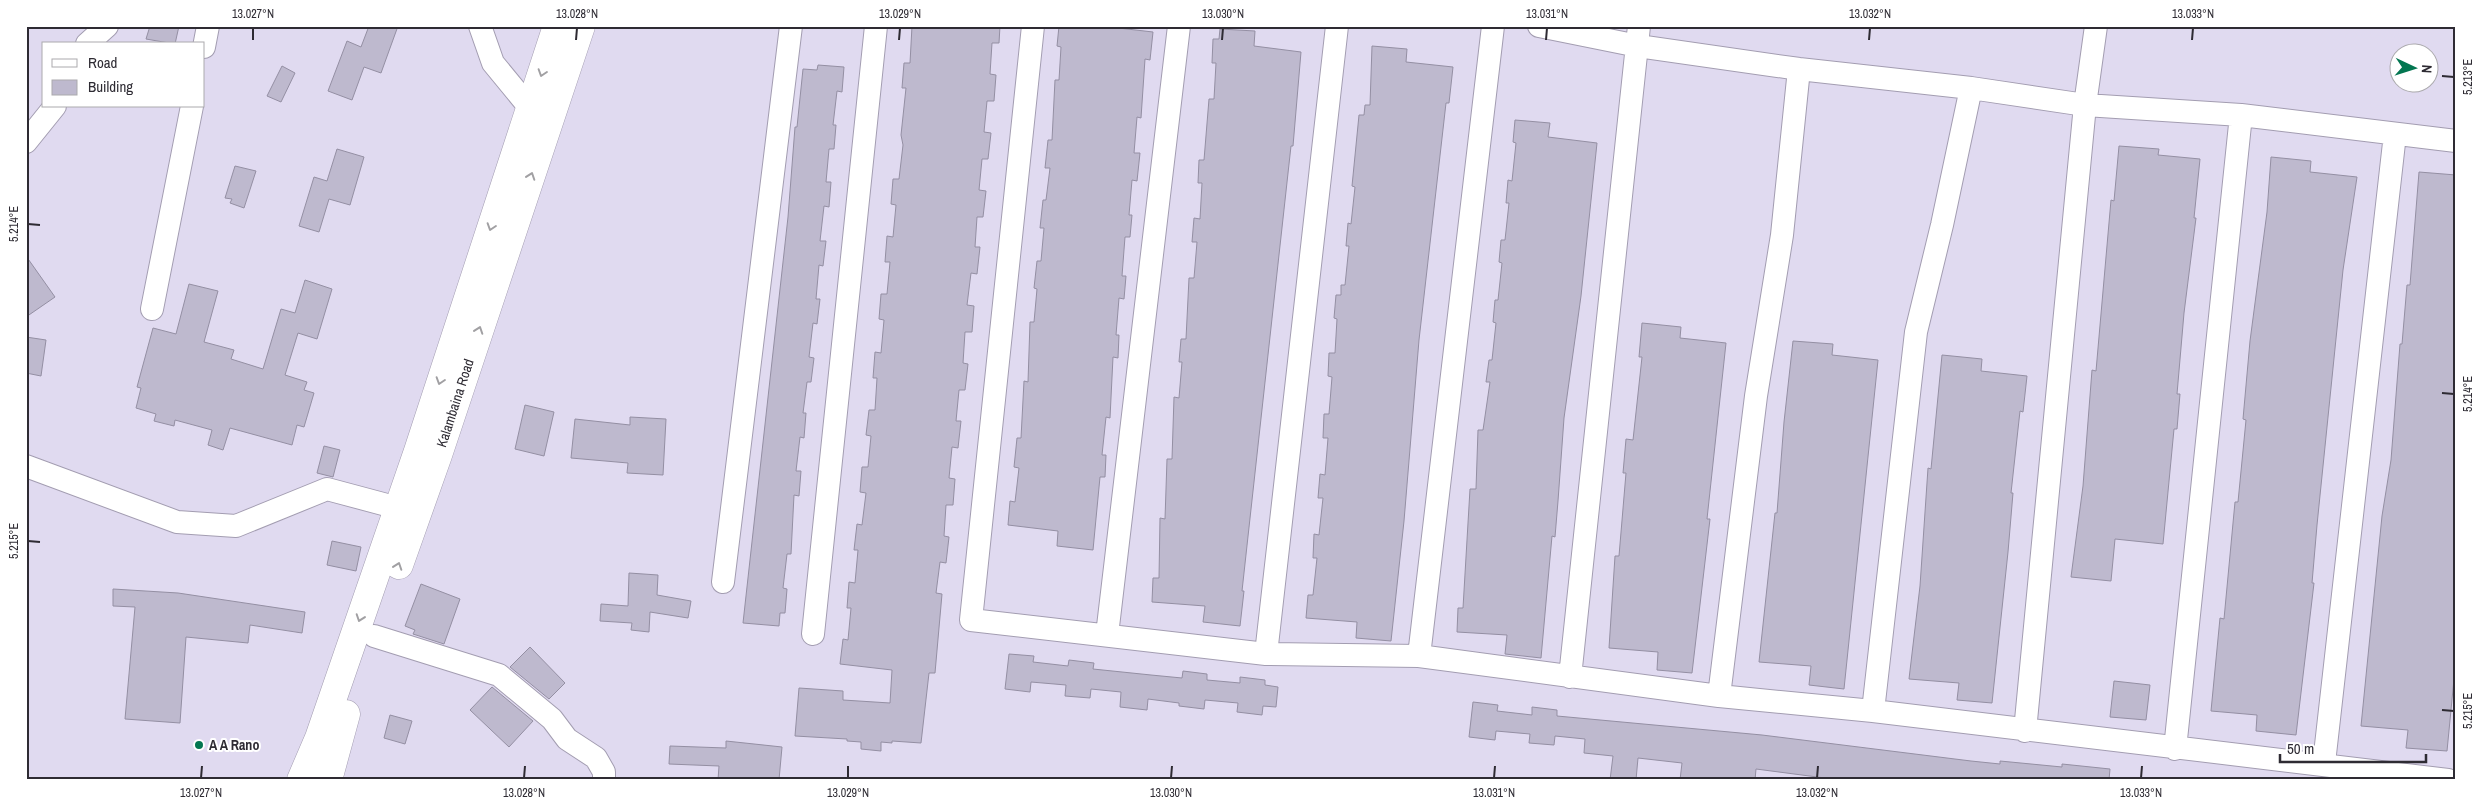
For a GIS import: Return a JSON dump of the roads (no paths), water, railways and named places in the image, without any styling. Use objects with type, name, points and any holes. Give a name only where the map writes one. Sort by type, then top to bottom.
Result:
[{"type":"main road","name":"Kalambaina Road","points":[[301,780],[319,738],[398,508],[557,26]]},
{"type":"main road","name":"Kalambaina Road","points":[[328,780],[350,701],[438,455],[581,26]]},
{"type":"street","points":[[89,42],[107,26]]},
{"type":"street","points":[[205,42],[208,26]]},
{"type":"street","points":[[480,26],[493,63],[530,108]]},
{"type":"street","points":[[723,582],[791,26]]},
{"type":"street","points":[[813,634],[876,26]]},
{"type":"street","points":[[1033,26],[971,620],[1266,654],[1419,656],[1719,696],[1872,712],[2175,749],[2324,763],[2448,780]]},
{"type":"street","points":[[1108,635],[1179,26]]},
{"type":"street","points":[[1266,654],[1337,26]]},
{"type":"street","points":[[1419,656],[1493,26]]},
{"type":"street","points":[[1539,26],[1639,36],[1799,69],[1971,88],[2085,105],[2241,115],[2456,141]]},
{"type":"street","points":[[2025,731],[2085,105],[2096,26]]},
{"type":"street","points":[[1570,677],[1639,36]]},
{"type":"street","points":[[1719,696],[1756,396],[1782,235],[1799,69]]},
{"type":"street","points":[[1872,712],[1916,332],[1971,88]]},
{"type":"street","points":[[26,142],[53,108]]},
{"type":"street","points":[[152,309],[192,108]]},
{"type":"street","points":[[2175,749],[2241,115]]},
{"type":"street","points":[[2324,763],[2395,134]]},
{"type":"street","points":[[26,466],[176,522],[236,526],[327,489],[398,508]]},
{"type":"street","points":[[374,636],[498,675],[552,719],[567,739],[596,758],[604,772],[604,780]]},
{"type":"place","name":"A A Rano","points":[[199,745]]}]
